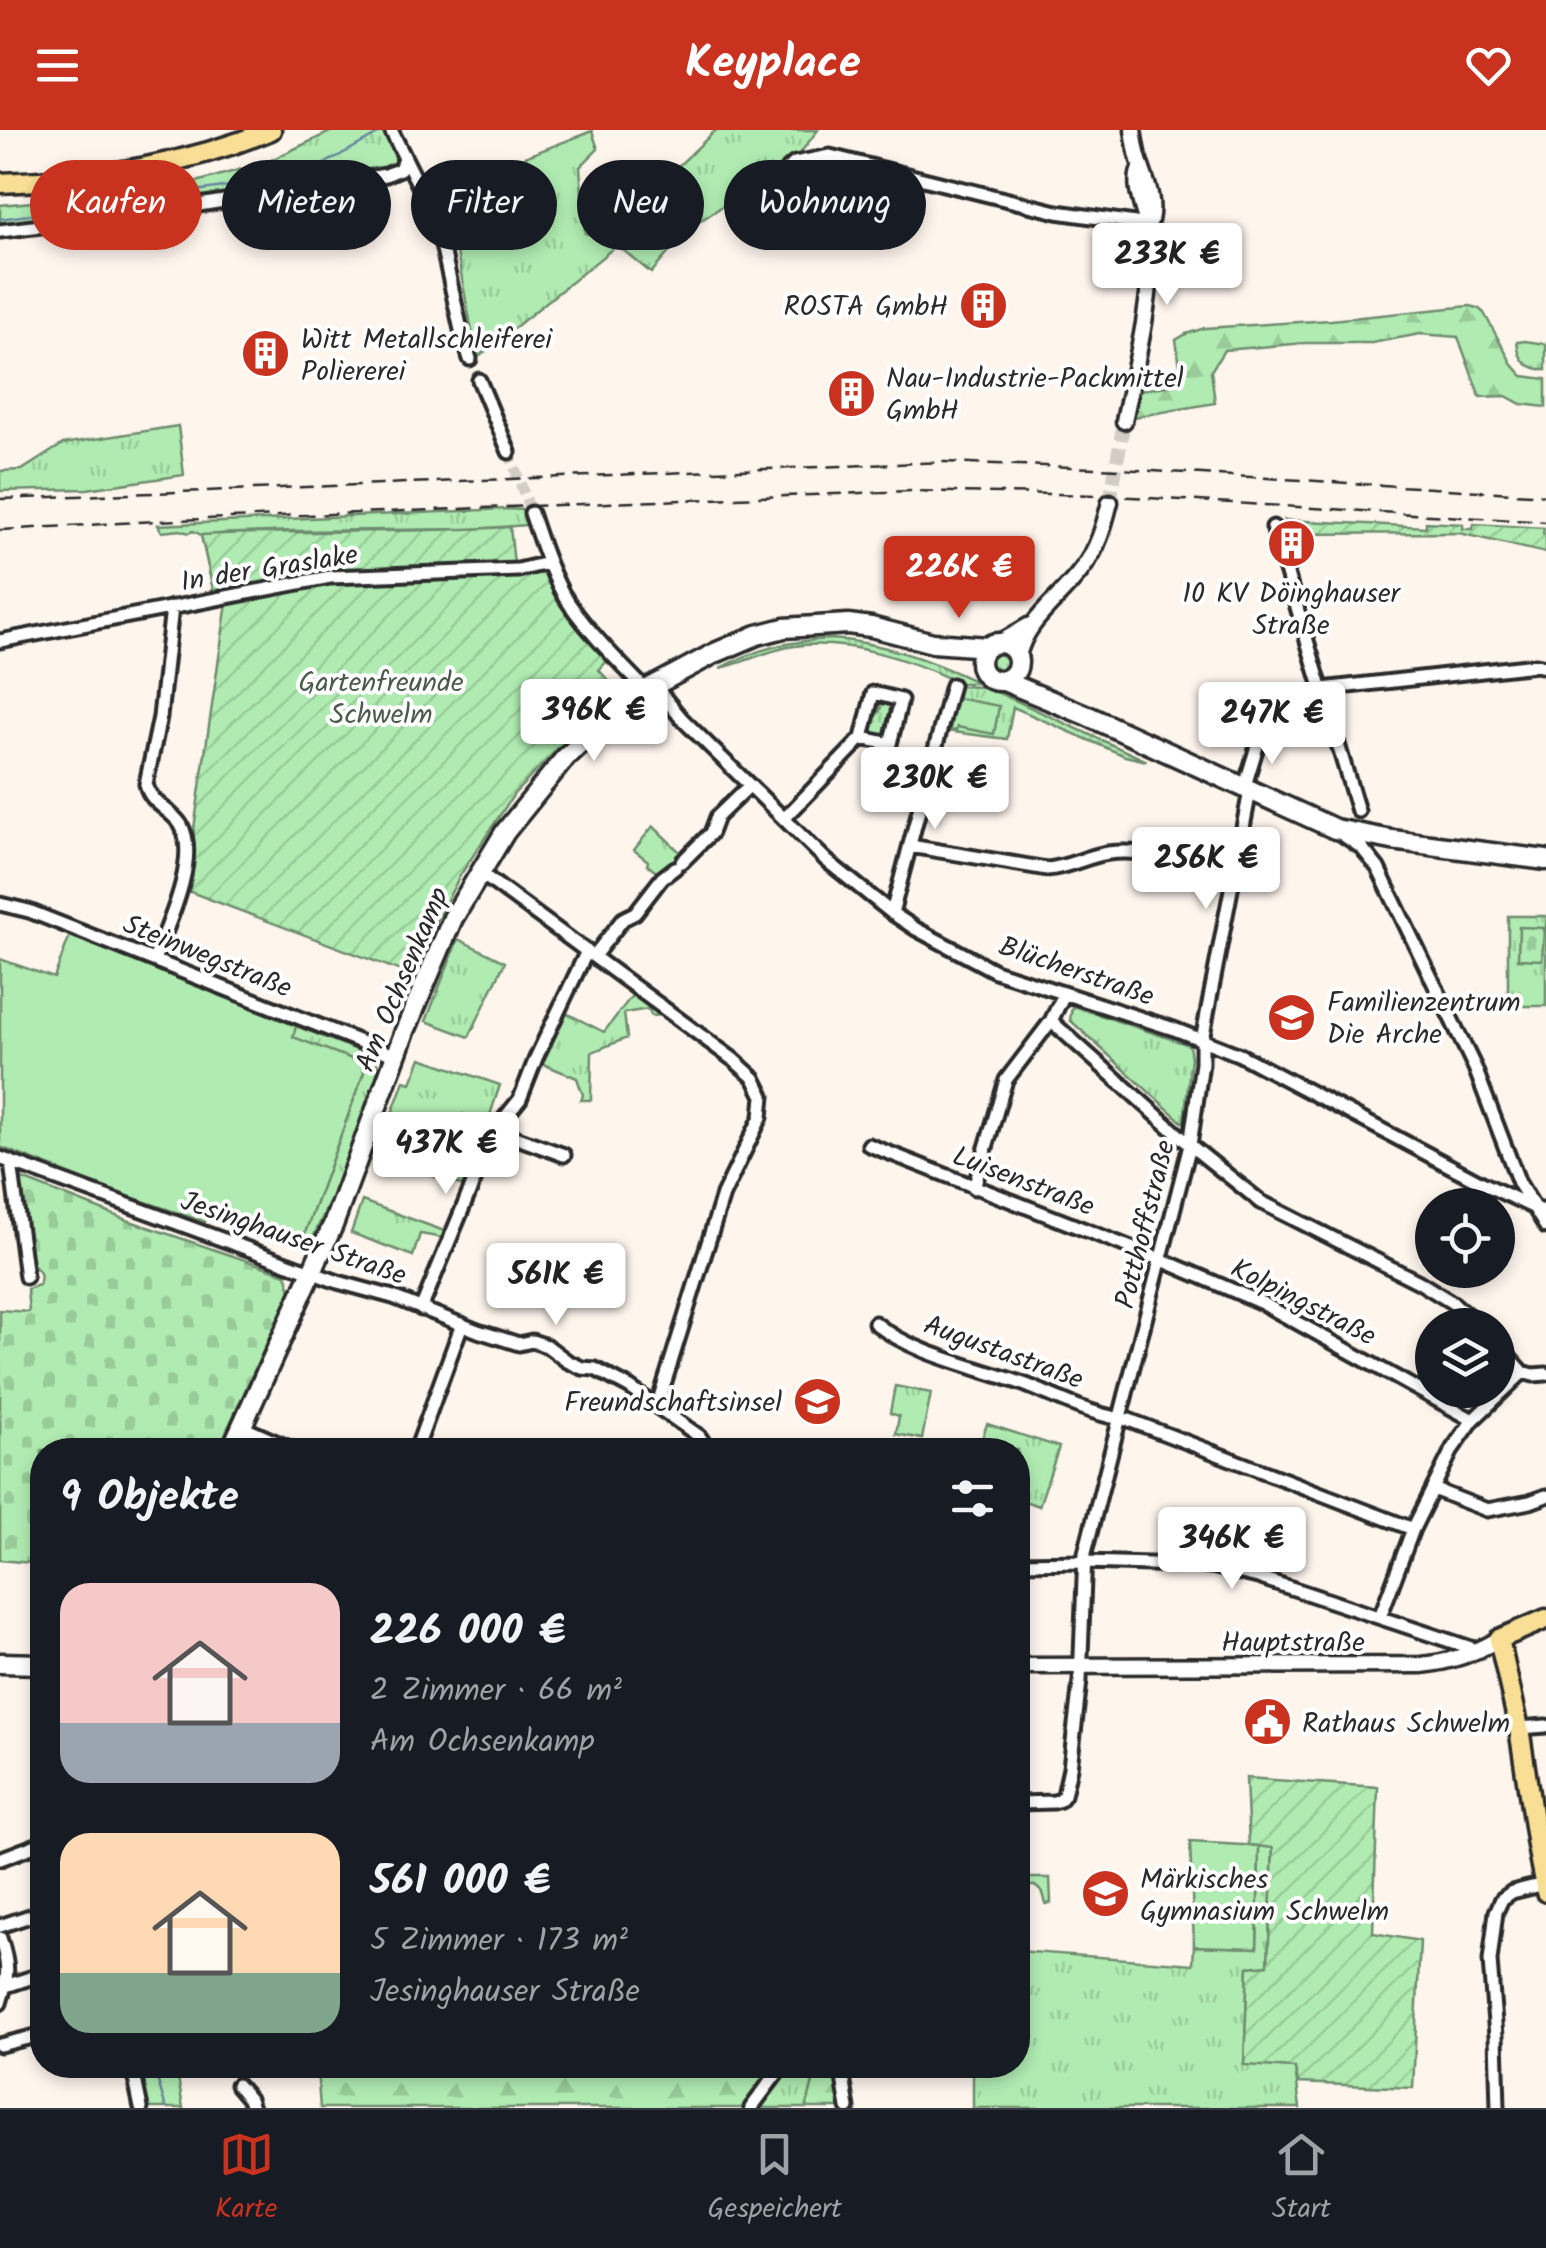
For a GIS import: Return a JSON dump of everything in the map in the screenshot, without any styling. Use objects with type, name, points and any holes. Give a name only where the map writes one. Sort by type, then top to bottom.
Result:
[{"type":"main road","points":[[0,183],[158,164],[271,130]]},
{"type":"main road","name":"Am Ochsenkamp","points":[[237,1438],[313,1272],[453,918],[505,832],[552,772],[603,722],[650,688],[732,644],[784,628],[848,624],[872,627],[933,643],[980,665]]},
{"type":"main road","name":"Am Ochsenkamp","points":[[933,643],[994,645]]},
{"type":"main road","points":[[1046,698],[1011,648],[994,645],[982,655],[980,665],[988,678],[1016,684],[1028,693],[1335,829],[1546,860]]},
{"type":"main road","points":[[1004,681],[1014,675],[1018,661]]},
{"type":"main road","points":[[1545,1888],[1520,1728],[1499,1639],[1546,1619]]},
{"type":"main road","points":[[0,1663],[30,1664]]},
{"type":"street","points":[[1124,420],[1150,275],[1151,239],[1136,176],[1140,167],[1132,130]]},
{"type":"street","points":[[392,132],[436,222],[470,359]]},
{"type":"street","points":[[810,160],[830,156],[846,160]]},
{"type":"street","points":[[0,231],[155,212],[386,175],[400,169],[404,159]]},
{"type":"street","points":[[926,180],[1057,212],[1148,226]]},
{"type":"street","points":[[479,380],[509,452]]},
{"type":"street","points":[[1018,661],[1022,640],[1085,566],[1100,536],[1110,502]]},
{"type":"street","name":"Blücherstraße","points":[[531,513],[548,563],[586,627],[827,861],[892,913],[994,971],[1240,1055],[1482,1183],[1541,1210]]},
{"type":"street","points":[[1273,527],[1358,810]]},
{"type":"street","name":"In der Graslake","points":[[0,641],[330,577],[518,570],[548,563]]},
{"type":"street","points":[[154,960],[176,905],[188,841],[176,818],[148,794],[146,784],[159,726],[172,607]]},
{"type":"street","points":[[994,645],[1037,620]]},
{"type":"street","points":[[1322,689],[1546,667]]},
{"type":"street","points":[[892,913],[952,685]]},
{"type":"street","name":"Potthoffstraße","points":[[1030,1802],[1060,1800],[1070,1768],[1081,1666],[1084,1553],[1190,1145],[1202,1040],[1258,743],[1276,714],[1322,689]]},
{"type":"street","points":[[784,818],[862,738],[874,693],[901,700],[890,744],[862,738]]},
{"type":"street","points":[[421,1309],[496,1130],[513,1111],[590,954],[623,919],[636,913],[662,878],[711,833],[717,817],[750,785]]},
{"type":"street","points":[[1335,829],[1362,848],[1378,868],[1475,1068],[1519,1183],[1541,1210],[1546,1227]]},
{"type":"street","points":[[1378,868],[1380,852],[1392,840]]},
{"type":"street","points":[[910,846],[1047,869],[1124,852],[1234,873]]},
{"type":"street","points":[[479,872],[692,1028],[754,1078],[763,1096],[761,1117],[722,1195],[657,1407]]},
{"type":"street","name":"Steinwegstraße","points":[[0,904],[28,911],[396,1056]]},
{"type":"street","points":[[974,1188],[1006,1080],[1051,1021],[1064,994]]},
{"type":"street","points":[[1051,1021],[1260,1202],[1419,1282],[1459,1308]]},
{"type":"street","points":[[496,1130],[564,1155]]},
{"type":"street","name":"Luisenstraße","points":[[869,1145],[1162,1260]]},
{"type":"street","name":"Jesinghauser Straße","points":[[5,1160],[338,1282],[393,1297],[519,1344],[532,1341],[547,1346],[567,1361],[619,1381],[699,1438]]},
{"type":"street","name":"Jesinghauser Straße","points":[[5,1160],[26,1277]]},
{"type":"street","name":"Kolpingstraße","points":[[1162,1260],[1262,1303],[1473,1420]]},
{"type":"street","points":[[420,1438],[462,1324]]},
{"type":"street","name":"Augustastraße","points":[[875,1324],[888,1334],[934,1354],[1108,1417],[1129,1420],[1413,1529]]},
{"type":"street","points":[[1515,1363],[1523,1372],[1546,1374]]},
{"type":"street","points":[[1380,1618],[1413,1529],[1453,1448],[1473,1420],[1523,1372]]},
{"type":"street","points":[[242,1427],[267,1438]]},
{"type":"street","points":[[1433,1490],[1487,1510],[1546,1496]]},
{"type":"street","points":[[1030,1563],[1212,1566],[1258,1577],[1480,1651]]},
{"type":"street","name":"Hauptstraße","points":[[1030,1666],[1444,1663],[1480,1651],[1499,1639]]},
{"type":"street","points":[[1520,1728],[1546,1726]]},
{"type":"street","points":[[0,1859],[30,1848]]},
{"type":"street","points":[[1498,2108],[1490,1961],[1496,1912],[1502,1899],[1512,1892],[1545,1888]]},
{"type":"street","points":[[0,1926],[30,1916]]},
{"type":"street","points":[[0,1938],[8,1961],[0,2002]]},
{"type":"street","points":[[3,1987],[30,1978]]},
{"type":"street","points":[[0,2045],[30,2038]]},
{"type":"street","points":[[135,2078],[141,2108]]},
{"type":"street","points":[[751,2108],[773,2078]]},
{"type":"street","points":[[843,2078],[848,2108]]},
{"type":"street","points":[[236,2085],[252,2108]]},
{"type":"green space","points":[[334,130],[390,130],[405,153],[391,165],[391,160],[271,160]]},
{"type":"green space","points":[[716,130],[818,130],[792,160],[724,160],[724,205],[704,218],[704,160],[685,160]]},
{"type":"green space","points":[[592,131],[598,149],[587,160],[577,160],[577,250],[611,250],[477,358],[457,250],[557,250],[557,160],[517,160]]},
{"type":"green space","points":[[222,175],[222,194],[202,197],[202,180]]},
{"type":"green space","points":[[30,202],[30,221],[0,224],[0,205]]},
{"type":"green space","points":[[623,250],[671,250],[651,273]]},
{"type":"green space","points":[[1470,306],[1484,313],[1512,364],[1523,376],[1546,379],[1546,407],[1521,404],[1506,396],[1480,397],[1458,337],[1420,334],[1372,343],[1305,343],[1224,350],[1211,371],[1215,403],[1134,417],[1140,390],[1174,385],[1181,373],[1176,340],[1186,334],[1205,328]]},
{"type":"green space","points":[[1517,342],[1546,344],[1546,370],[1529,366],[1522,359]]},
{"type":"green space","points":[[178,426],[184,475],[87,489],[0,491],[0,471],[22,470],[63,444]]},
{"type":"green space","points":[[523,510],[526,525],[220,534],[213,589],[201,535],[180,530],[162,532],[158,525]]},
{"type":"green space","points":[[1285,520],[1426,527],[1426,522],[1463,524],[1463,529],[1473,529],[1474,524],[1544,528],[1546,553],[1459,533],[1286,534]]},
{"type":"green space","name":"Gartenfreunde Schwelm","points":[[510,527],[515,573],[545,574],[581,632],[607,661],[599,670],[616,689],[514,794],[461,874],[414,976],[185,890],[228,596],[215,598],[201,535]]},
{"type":"green space","points":[[832,639],[907,654],[979,683],[955,683],[898,658],[835,645],[785,648],[720,668],[774,647]]},
{"type":"green space","points":[[999,650],[1008,654],[1012,663],[1008,672],[999,676],[990,672],[986,663],[990,654]]},
{"type":"green space","points":[[954,686],[986,687],[1147,761],[1125,756],[1013,707],[1007,739],[945,731]]},
{"type":"green space","points":[[956,698],[999,706],[994,734],[957,727],[956,731],[950,730]]},
{"type":"green space","points":[[878,700],[894,704],[895,709],[884,738],[867,735],[872,712],[879,713],[881,707],[874,705]]},
{"type":"green space","points":[[1309,709],[1319,715],[1327,742],[1323,746],[1272,739],[1286,719]]},
{"type":"green space","points":[[653,826],[682,854],[675,865],[659,874],[634,850]]},
{"type":"green space","points":[[1508,916],[1546,916],[1546,1006],[1508,1006]]},
{"type":"green space","points":[[1519,927],[1544,928],[1542,960],[1518,959]]},
{"type":"green space","points":[[70,935],[296,1026],[293,1037],[360,1062],[364,1072],[303,1238],[211,1206],[205,1222],[0,1147],[0,959],[54,978]]},
{"type":"green space","points":[[458,939],[505,962],[469,1037],[426,1021]]},
{"type":"green space","points":[[634,993],[664,1015],[651,1016],[649,1009],[624,1013],[627,1038],[592,1052],[591,1100],[581,1100],[577,1078],[538,1062],[562,1011],[604,1032]]},
{"type":"green space","points":[[1072,1007],[1189,1045],[1184,1122],[1070,1020]]},
{"type":"green space","points":[[296,1026],[375,1057],[379,1070],[311,1242],[303,1238],[364,1072],[292,1037]]},
{"type":"green space","points":[[421,1058],[500,1085],[466,1187],[376,1157],[404,1081],[411,1083]]},
{"type":"green space","points":[[18,1180],[286,1274],[291,1290],[223,1438],[30,1438],[30,1563],[0,1560],[0,1310],[29,1312],[27,1289],[39,1285],[40,1279],[26,1249]]},
{"type":"green space","points":[[362,1201],[447,1232],[443,1238],[420,1234],[413,1256],[351,1233]]},
{"type":"green space","points":[[895,1386],[931,1393],[922,1438],[896,1434],[899,1416],[890,1413]]},
{"type":"green space","points":[[987,1424],[1059,1447],[1039,1506],[1030,1503],[1030,1438],[982,1438]]},
{"type":"green space","points":[[1246,1778],[1378,1787],[1373,1933],[1420,1941],[1413,2088],[1298,2083],[1295,2068],[1244,2065],[1248,1967],[1268,1965],[1273,1848],[1249,1845]]},
{"type":"green space","points":[[1190,1842],[1259,1846],[1257,1948],[1194,1946]]},
{"type":"green space","points":[[1259,1846],[1273,1847],[1268,1966],[1248,1968],[1244,2064],[1295,2068],[1300,2108],[973,2108],[973,2078],[1030,2078],[1030,1952],[1193,1964],[1194,1946],[1257,1948]]},
{"type":"green space","points":[[1030,1878],[1050,1878],[1051,1903],[1046,1904],[1043,1893],[1030,1886]]},
{"type":"green space","points":[[136,2078],[178,2078],[183,2108],[142,2108]]},
{"type":"green space","points":[[318,2078],[783,2078],[761,2108],[320,2108]]},
{"type":"green space","points":[[783,2078],[814,2078],[806,2108],[761,2108]]},
{"type":"green space","points":[[814,2078],[846,2078],[852,2108],[806,2108]]},
{"type":"waterway","points":[[0,219],[293,177],[308,173],[385,130]]},
{"type":"waterway","points":[[157,2078],[166,2108]]},
{"type":"tunnel","points":[[1110,502],[1124,421]]},
{"type":"tunnel","points":[[509,452],[531,513]]},
{"type":"railway","points":[[0,499],[945,462],[1546,495]]},
{"type":"railway","points":[[0,530],[911,491],[1099,495],[1546,522]]},
{"type":"place","name":"ROSTA GmbH","points":[[983,305]]},
{"type":"place","name":"Witt Metallschleiferei Poliererei","points":[[266,354]]},
{"type":"place","name":"Nau-Industrie-Packmittel GmbH","points":[[851,393]]},
{"type":"place","name":"10 KV Döinghauser Straße","points":[[1291,544]]},
{"type":"place","name":"Familienzentrum Die Arche","points":[[1292,1017]]},
{"type":"place","name":"Freundschaftsinsel","points":[[817,1401]]},
{"type":"place","name":"Rathaus Schwelm","points":[[1267,1722]]},
{"type":"place","name":"Märkisches Gymnasium Schwelm","points":[[1105,1894]]}]
